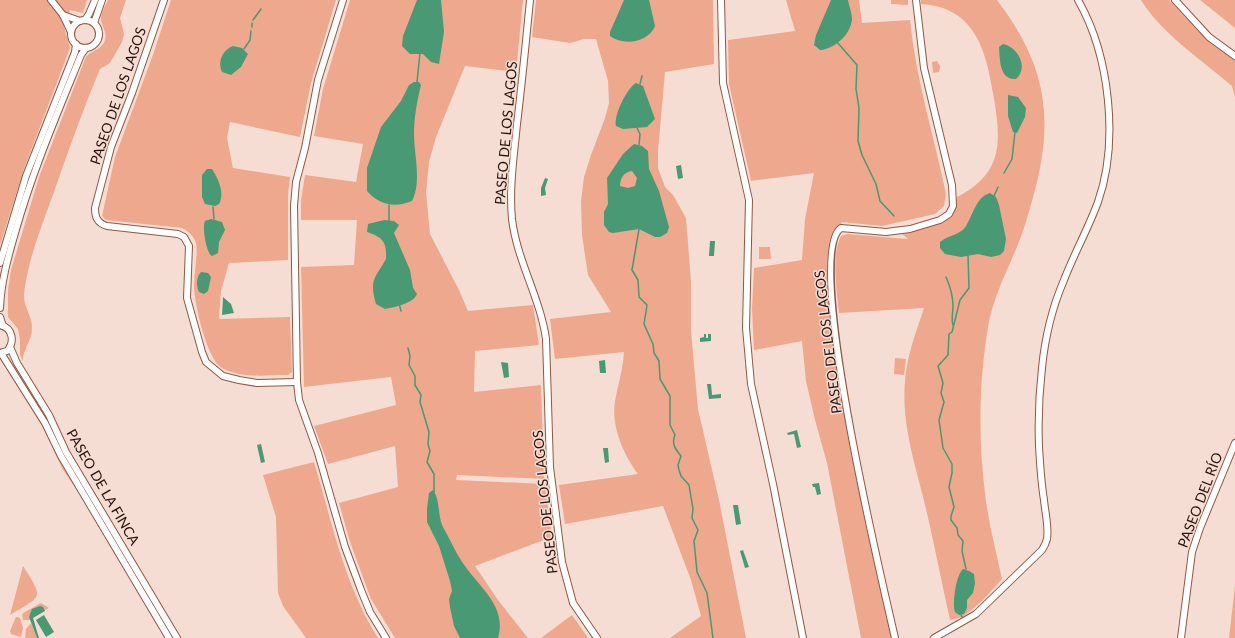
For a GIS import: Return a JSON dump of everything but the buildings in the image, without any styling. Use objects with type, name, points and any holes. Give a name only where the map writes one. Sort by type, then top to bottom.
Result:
[{"type":"street","points":[[51,0],[63,15],[71,32],[72,39],[76,44],[86,48]]},
{"type":"street","points":[[71,32],[74,25],[89,14],[95,0]]},
{"type":"street","points":[[94,23],[102,0]]},
{"type":"street","name":"PASEO DE LOS LAGOS","points":[[164,0],[132,93],[111,146],[95,208],[96,218],[100,223],[106,226],[178,234],[184,237],[189,246],[187,287],[190,309],[202,352],[212,368],[223,376],[248,382],[297,382]]},
{"type":"street","points":[[343,0],[318,80],[305,148],[296,182],[294,206],[297,382],[302,412],[322,464],[345,547],[366,604],[386,638]]},
{"type":"street","name":"PASEO DE LOS LAGOS","points":[[530,0],[512,175],[513,220],[518,247],[537,299],[546,339],[550,467],[564,575],[573,603],[597,638]]},
{"type":"street","points":[[721,0],[723,83],[749,200],[746,328],[751,384],[773,484],[803,638]]},
{"type":"street","name":"PASEO DE LOS LAGOS","points":[[895,638],[858,468],[840,366],[830,263],[834,238],[841,228],[886,232],[910,229],[940,220],[949,214],[953,206],[952,185],[924,68],[916,0]]},
{"type":"street","points":[[934,638],[976,614],[1042,550],[1047,539],[1042,486],[1039,426],[1042,367],[1046,340],[1052,310],[1097,204],[1109,157],[1109,120],[1104,78],[1092,32],[1078,0]]},
{"type":"street","points":[[1176,1],[1209,37],[1235,56]]},
{"type":"street","points":[[0,308],[2,283],[30,184],[81,55],[86,48],[94,45],[98,38],[98,30],[94,23],[63,15]]},
{"type":"street","points":[[0,263],[26,176],[75,52],[76,44]]},
{"type":"street","points":[[0,317],[1,325]]},
{"type":"street","name":"PASEO DE LA FINCA","points":[[1,325],[8,329],[12,334],[10,347],[17,363],[49,415],[66,452],[177,638]]},
{"type":"street","points":[[1,353],[10,347]]},
{"type":"street","name":"PASEO DE LA FINCA","points":[[1,353],[45,423],[60,456],[169,638]]},
{"type":"street","name":"PASEO DEL RÍO","points":[[1181,638],[1192,552],[1200,528],[1235,442]]},
{"type":"shaded area","points":[[0,0],[87,0],[83,13],[70,10],[64,26],[70,48],[24,169],[0,245]]},
{"type":"shaded area","points":[[108,0],[126,0],[120,18],[124,34],[122,42],[110,63],[100,69],[76,129],[32,254],[24,298],[31,320],[32,333],[24,353],[23,361],[20,355],[18,329],[8,317],[8,290],[11,270],[39,177],[85,59],[89,54],[101,46],[105,40],[101,16]]},
{"type":"shaded area","points":[[171,0],[336,0],[311,83],[300,137],[230,122],[227,138],[233,168],[290,177],[288,194],[288,260],[229,263],[221,291],[219,319],[290,317],[292,372],[288,375],[255,376],[238,374],[222,368],[216,363],[202,330],[196,305],[194,286],[197,253],[196,243],[189,232],[182,228],[106,220],[102,216],[115,157],[154,52]]},
{"type":"shaded area","points":[[350,0],[523,0],[516,72],[465,66],[436,137],[429,162],[426,192],[430,234],[459,290],[468,311],[533,305],[539,345],[475,351],[474,392],[541,385],[544,479],[457,475],[456,480],[545,484],[552,537],[475,566],[498,600],[528,638],[395,638],[371,599],[350,542],[339,503],[398,487],[395,446],[328,464],[314,426],[396,405],[391,377],[304,387],[301,267],[354,265],[357,220],[301,220],[301,201],[305,175],[356,182],[363,144],[314,136],[323,89]]},
{"type":"shaded area","points":[[417,0],[441,0],[444,32],[439,64],[431,62],[423,54],[410,54],[402,46],[403,36]]},
{"type":"shaded area","points":[[536,0],[713,0],[714,64],[665,72],[658,151],[658,168],[665,187],[673,195],[686,218],[691,281],[691,331],[698,409],[719,500],[746,638],[670,638],[701,616],[691,580],[663,506],[565,524],[559,485],[638,474],[623,449],[615,420],[615,401],[622,371],[624,352],[555,359],[550,319],[611,312],[588,275],[582,235],[581,201],[584,177],[609,103],[608,81],[596,39],[584,39],[570,43],[532,37]]},
{"type":"shaded area","points":[[624,0],[649,0],[655,26],[652,32],[647,36],[628,42],[615,39],[610,36],[610,32]]},
{"type":"shaded area","points":[[786,0],[859,0],[862,23],[910,20],[916,64],[946,194],[944,206],[935,214],[882,226],[842,222],[835,233],[828,258],[828,285],[833,325],[893,638],[861,638],[827,463],[806,381],[802,341],[754,350],[752,309],[754,268],[802,260],[805,219],[814,173],[751,181],[729,84],[728,40],[795,31]]},
{"type":"shaded area","points":[[831,0],[848,0],[852,17],[851,25],[841,40],[831,47],[820,50],[814,45],[816,35]]},
{"type":"shaded area","points":[[891,0],[908,0],[908,5],[891,4]]},
{"type":"shaded area","points":[[921,0],[997,0],[1027,48],[1037,72],[1042,96],[1044,120],[1043,145],[1039,172],[1032,201],[1016,250],[1002,282],[990,316],[981,389],[980,431],[986,504],[1002,579],[983,600],[963,617],[950,620],[927,513],[911,448],[905,415],[904,398],[908,362],[912,344],[924,308],[839,313],[836,285],[836,253],[841,236],[847,234],[908,239],[901,233],[927,227],[943,219],[950,213],[957,197],[973,188],[984,177],[992,166],[996,153],[998,125],[996,110],[990,77],[981,46],[974,33],[965,22],[954,13],[939,7],[921,4]]},
{"type":"shaded area","points":[[1141,0],[1169,0],[1198,31],[1235,61],[1235,97],[1232,86],[1170,35],[1149,12]]},
{"type":"shaded area","points":[[1200,0],[1235,0],[1235,28]]},
{"type":"shaded area","points":[[1003,44],[1013,49],[1020,58],[1022,69],[1016,79],[1006,76],[1003,72],[1000,63],[999,47]]},
{"type":"shaded area","points":[[233,46],[242,48],[248,54],[241,67],[231,75],[222,72],[220,64],[222,56],[226,50]]},
{"type":"shaded area","points":[[937,61],[940,66],[939,72],[933,73],[932,62]]},
{"type":"shaded area","points":[[414,82],[419,82],[421,85],[414,128],[417,186],[412,201],[393,205],[382,202],[367,191],[367,168],[381,127],[401,101],[409,85]]},
{"type":"shaded area","points":[[636,83],[643,86],[655,119],[647,127],[623,129],[616,126],[617,116],[625,96]]},
{"type":"shaded area","points":[[1008,95],[1018,97],[1026,108],[1025,117],[1017,133],[1013,132],[1008,116]]},
{"type":"shaded area","points":[[634,144],[642,146],[648,151],[649,169],[659,191],[669,227],[667,233],[660,237],[655,237],[639,229],[613,233],[609,232],[604,225],[604,212],[608,204],[607,178],[623,154]],"holes":[[[632,171],[637,178],[635,186],[628,188],[620,186],[622,178],[627,173]]]},
{"type":"shaded area","points":[[681,165],[683,178],[678,179],[676,166]]},
{"type":"shaded area","points":[[207,169],[212,169],[221,190],[221,200],[219,204],[215,206],[205,204],[202,197],[202,175]]},
{"type":"shaded area","points":[[545,178],[548,179],[545,188],[546,195],[541,196],[541,188]]},
{"type":"shaded area","points":[[990,193],[996,197],[999,205],[1006,239],[1004,251],[1000,255],[991,257],[978,254],[961,257],[945,254],[940,248],[940,242],[964,229],[978,202],[985,195]]},
{"type":"shaded area","points":[[211,219],[222,222],[225,230],[219,242],[218,253],[212,256],[206,245],[204,228],[205,221]]},
{"type":"shaded area","points":[[384,220],[394,221],[399,225],[394,233],[410,270],[413,288],[417,294],[407,303],[385,309],[376,304],[373,284],[376,275],[386,259],[386,248],[380,238],[367,232],[368,224]]},
{"type":"shaded area","points":[[710,241],[715,241],[714,256],[709,256]]},
{"type":"shaded area","points":[[759,247],[770,247],[771,259],[759,259]]},
{"type":"shaded area","points":[[201,272],[208,273],[211,277],[208,291],[204,294],[199,292],[197,287],[197,279]]},
{"type":"shaded area","points":[[223,297],[231,304],[234,313],[222,315]]},
{"type":"shaded area","points":[[704,334],[706,334],[706,338],[708,338],[708,334],[711,334],[711,341],[700,342],[700,338],[704,337]]},
{"type":"shaded area","points":[[895,358],[906,359],[904,375],[894,374]]},
{"type":"shaded area","points":[[605,360],[606,373],[600,373],[599,361]]},
{"type":"shaded area","points":[[501,362],[508,363],[509,377],[504,378]]},
{"type":"shaded area","points":[[11,374],[44,427],[55,452],[80,495],[62,468],[44,429]]},
{"type":"shaded area","points":[[707,384],[711,384],[712,395],[721,394],[721,398],[709,399]]},
{"type":"shaded area","points":[[797,430],[801,447],[797,448],[794,434],[788,435],[787,433]]},
{"type":"shaded area","points":[[261,444],[265,462],[261,463],[257,445]]},
{"type":"shaded area","points":[[603,448],[608,448],[609,462],[605,463]]},
{"type":"shaded area","points":[[314,462],[333,530],[356,596],[378,638],[306,638],[283,606],[278,593],[276,517],[263,475]]},
{"type":"shaded area","points":[[819,483],[821,494],[817,495],[815,487],[813,487],[812,484]]},
{"type":"shaded area","points":[[433,490],[437,499],[440,519],[456,552],[496,608],[500,627],[498,638],[460,638],[454,626],[449,599],[452,591],[450,581],[439,546],[427,522],[429,493]]},
{"type":"shaded area","points":[[733,505],[738,505],[741,524],[736,525]]},
{"type":"shaded area","points":[[743,550],[749,567],[745,568],[740,551]]},
{"type":"shaded area","points":[[23,566],[37,591],[37,595],[29,604],[10,615]]},
{"type":"shaded area","points":[[963,569],[974,574],[975,583],[973,593],[967,600],[967,608],[964,614],[959,615],[955,612],[954,596],[958,577]]},
{"type":"shaded area","points":[[1235,586],[1235,638],[1229,638]]},
{"type":"shaded area","points":[[41,603],[49,608],[29,617],[30,620],[23,620],[23,613]]},
{"type":"shaded area","points":[[40,606],[43,607],[45,611],[33,618],[39,638],[37,638],[29,617],[32,609]]},
{"type":"shaded area","points":[[44,615],[54,632],[46,637],[36,620]]},
{"type":"shaded area","points":[[572,615],[588,638],[541,638]]},
{"type":"shaded area","points":[[16,617],[20,618],[23,628],[21,637],[11,634],[10,631]]},
{"type":"shaded area","points":[[31,623],[37,638],[25,638],[26,629]]},
{"type":"waterway","points":[[253,20],[261,9]]},
{"type":"waterway","points":[[244,49],[250,40],[251,31]]},
{"type":"waterway","points":[[837,42],[857,65],[856,89],[859,108],[858,141],[862,155],[876,184],[880,201],[894,216]]},
{"type":"waterway","points":[[417,82],[420,53]]},
{"type":"waterway","points":[[640,84],[642,76]]},
{"type":"waterway","points":[[637,128],[640,134],[639,145]]},
{"type":"waterway","points":[[1004,173],[1012,159],[1015,132]]},
{"type":"waterway","points":[[994,196],[998,187]]},
{"type":"waterway","points":[[389,205],[389,222]]},
{"type":"waterway","points":[[213,207],[214,219]]},
{"type":"waterway","points":[[639,229],[632,270],[638,280],[639,297],[647,305],[644,324],[653,344],[654,353],[659,361],[660,379],[670,396],[670,425],[675,435],[675,447],[681,456],[678,465],[679,470],[681,476],[689,485],[693,509],[692,518],[698,530],[694,541],[697,572],[707,593],[713,638]]},
{"type":"waterway","points":[[966,569],[962,551],[963,541],[958,535],[957,528],[951,520],[954,507],[949,487],[952,464],[943,448],[939,420],[944,402],[941,393],[943,383],[938,366],[948,355],[949,334],[952,332],[960,300],[969,288],[968,256]]},
{"type":"waterway","points":[[946,277],[952,298],[953,325]]},
{"type":"waterway","points":[[399,303],[401,311]]},
{"type":"waterway","points":[[408,348],[410,356],[409,365],[415,376],[415,385],[421,395],[420,402],[429,432],[428,444],[430,451],[427,462],[434,474],[434,492]]}]
